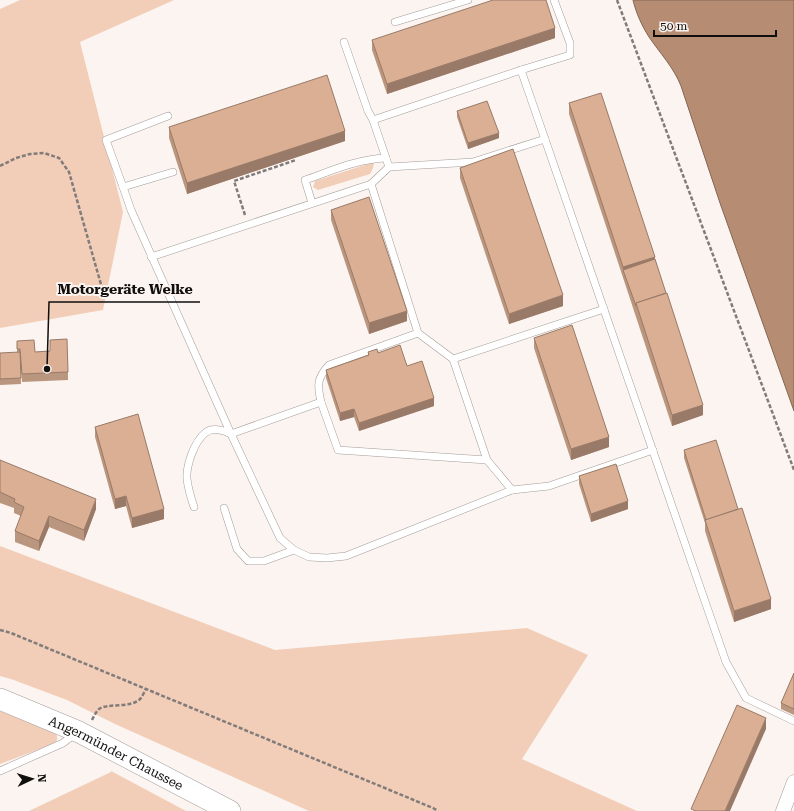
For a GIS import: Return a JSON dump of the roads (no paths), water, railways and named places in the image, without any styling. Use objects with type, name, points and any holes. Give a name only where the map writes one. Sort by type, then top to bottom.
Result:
[{"type":"main road","name":"Angermünder Chaussee","points":[[0,699],[79,732],[230,811]]},
{"type":"street","points":[[783,811],[794,782]]},
{"type":"lane","points":[[395,22],[468,0]]},
{"type":"lane","points":[[373,120],[570,55],[570,43],[554,0]]},
{"type":"lane","points":[[344,42],[389,167]]},
{"type":"lane","points":[[521,70],[726,662],[746,698],[794,721]]},
{"type":"lane","points":[[168,116],[106,140],[130,210],[231,434],[280,538],[294,550],[309,557],[327,558],[346,556],[512,490],[549,486],[653,450]]},
{"type":"lane","points":[[152,257],[371,184],[389,167],[473,162],[545,139]]},
{"type":"lane","points":[[312,204],[305,180],[356,162],[374,158],[386,158]]},
{"type":"lane","points":[[123,187],[173,172]]},
{"type":"lane","points":[[371,184],[418,333],[453,359],[487,460],[512,490]]},
{"type":"lane","points":[[453,359],[604,309]]},
{"type":"lane","points":[[418,333],[330,365],[323,372],[319,381],[318,392],[338,450],[487,460]]},
{"type":"lane","points":[[194,507],[187,478],[189,459],[198,441],[205,433],[215,430],[225,431],[231,434],[321,402]]},
{"type":"lane","points":[[224,508],[237,550],[248,561],[264,561],[294,550]]},
{"type":"lane","points":[[0,772],[62,743],[79,732]]},
{"type":"place","name":"Motorgeräte Welke","points":[[47,369]]}]
